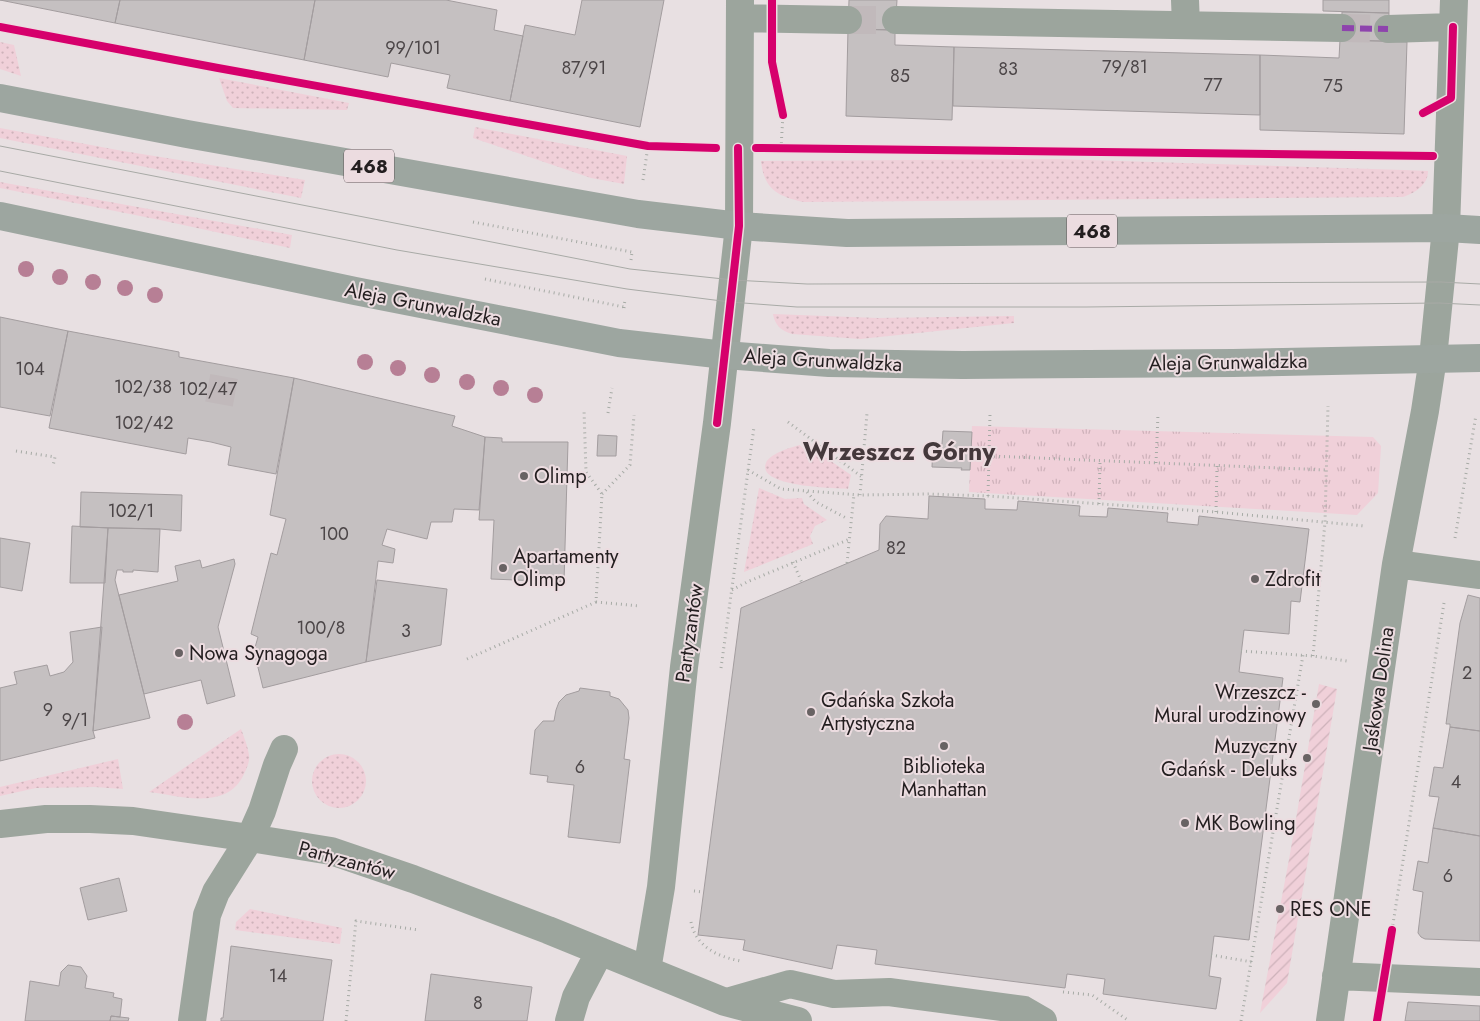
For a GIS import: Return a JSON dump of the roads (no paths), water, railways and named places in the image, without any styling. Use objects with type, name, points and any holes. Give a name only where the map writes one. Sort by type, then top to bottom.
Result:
[{"type":"main road","name":"468","points":[[0,98],[187,134],[638,214],[739,226],[847,233],[1446,228],[1480,230]]},
{"type":"main road","name":"Aleja Grunwaldzka","points":[[0,216],[355,291],[602,339],[725,355],[829,362],[963,365],[1242,363],[1480,358]]},
{"type":"street","name":"Jaśkowa Dolina","points":[[1329,1021],[1396,564],[1433,358],[1446,228],[1454,0]]},
{"type":"street","points":[[740,9],[848,20]]},
{"type":"street","name":"Partyzantów","points":[[647,970],[661,887],[684,667],[706,514],[739,226],[740,9]]},
{"type":"street","points":[[896,20],[931,11],[1185,12],[1313,27],[1342,28]]},
{"type":"street","points":[[1388,29],[1453,27]]},
{"type":"street","points":[[1396,564],[1480,575]]},
{"type":"street","points":[[192,1021],[207,915],[216,892],[250,838],[262,811],[284,749]]},
{"type":"street","name":"Partyzantów","points":[[0,824],[90,819],[133,821],[331,851],[413,879],[726,1002],[798,1021]]},
{"type":"street","points":[[569,1021],[576,996],[600,951]]},
{"type":"street","points":[[1336,976],[1480,982]]},
{"type":"street","points":[[726,1002],[790,984],[834,994],[890,992],[1024,1010],[1043,1021]]},
{"type":"tunnel","points":[[848,20],[896,20]]},
{"type":"tunnel","points":[[1342,28],[1388,29]]},
{"type":"tunnel","points":[[219,404],[226,366]]},
{"type":"tram line","points":[[0,146],[630,269],[733,280],[807,284],[1441,282],[1480,284]]},
{"type":"tram line","points":[[0,171],[397,250],[627,289],[730,302],[797,307],[1086,307],[1439,303],[1480,305]]},
{"type":"place","name":"Olimp","points":[[524,476]]},
{"type":"place","name":"Apartamenty Olimp","points":[[503,568]]},
{"type":"place","name":"Zdrofit","points":[[1255,579]]},
{"type":"place","name":"Nowa Synagoga","points":[[179,653]]},
{"type":"place","name":"Wrzeszcz - Mural urodzinowy","points":[[1316,704]]},
{"type":"place","name":"Gdańska Szkoła Artystyczna","points":[[811,712]]},
{"type":"place","name":"Biblioteka Manhattan","points":[[944,746]]},
{"type":"place","name":"Muzyczny Gdańsk - Deluks","points":[[1307,758]]},
{"type":"place","name":"MK Bowling","points":[[1185,823]]},
{"type":"place","name":"RES ONE","points":[[1280,909]]},
{"type":"district","name":"Wrzeszcz Górny","points":[[899,451]]}]
